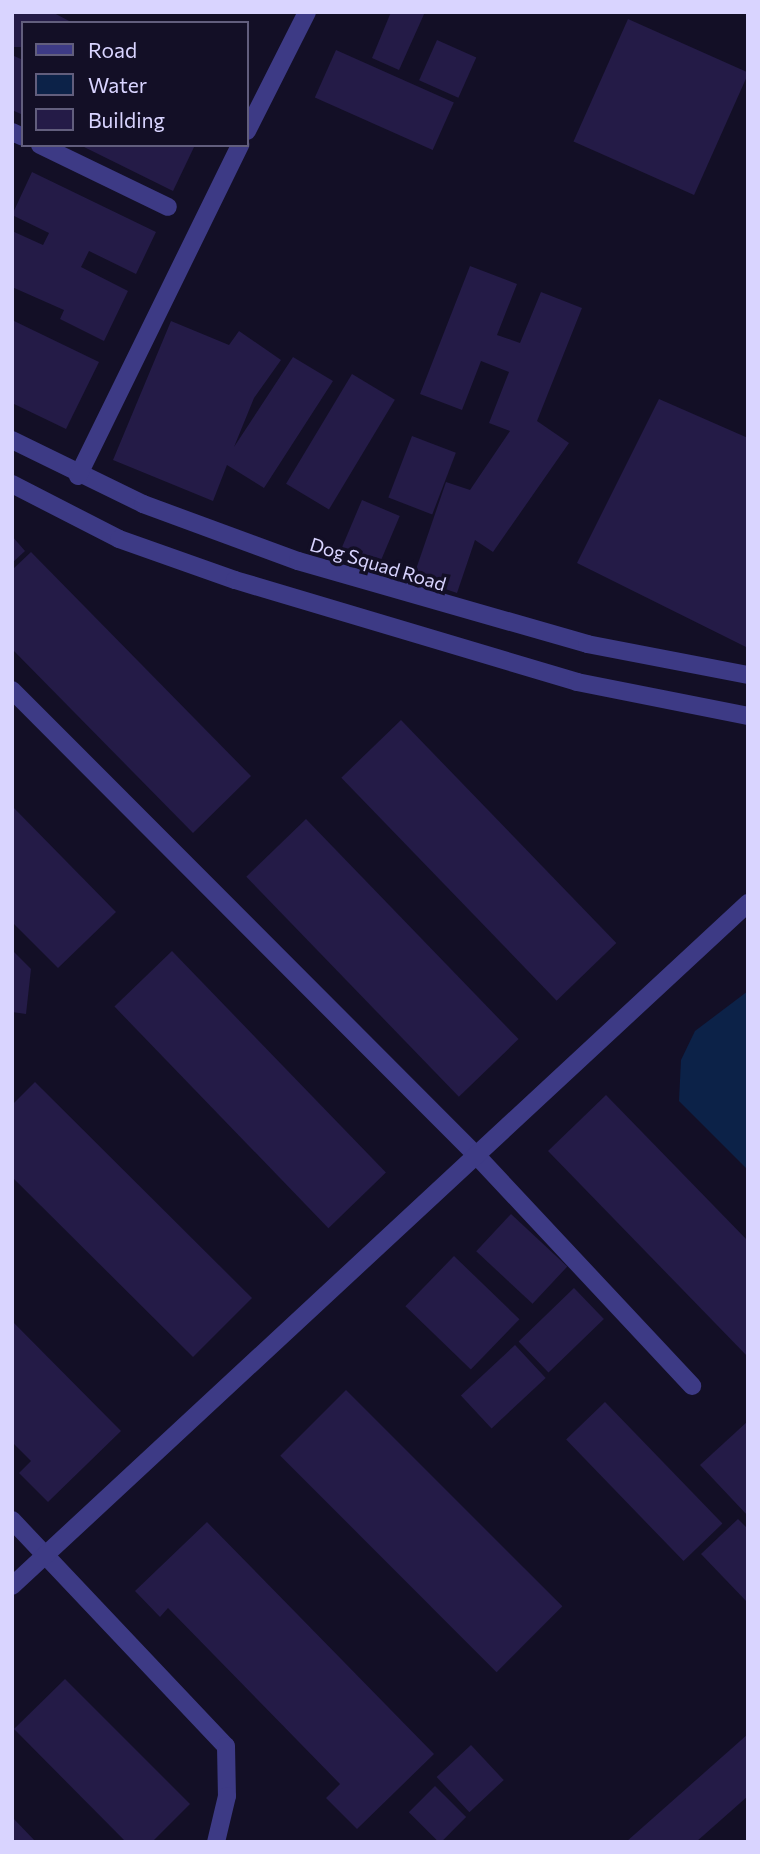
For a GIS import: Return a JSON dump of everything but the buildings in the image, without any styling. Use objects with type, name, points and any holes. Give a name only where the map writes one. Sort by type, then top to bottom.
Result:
[{"type":"street","points":[[248,129],[307,12]]},
{"type":"street","points":[[44,147],[168,207]]},
{"type":"street","points":[[78,476],[239,147]]},
{"type":"street","name":"Dog Squad Road","points":[[12,440],[78,476],[209,531],[396,592],[587,644],[748,675]]},
{"type":"street","points":[[12,484],[119,539],[235,580],[577,682],[748,716]]},
{"type":"street","points":[[12,690],[477,1156],[692,1387]]},
{"type":"street","points":[[12,1586],[47,1558],[748,903]]},
{"type":"street","points":[[12,1520],[226,1746],[227,1796],[216,1842]]},
{"type":"water","points":[[748,991],[748,1170],[679,1101],[681,1060],[695,1031]]}]
